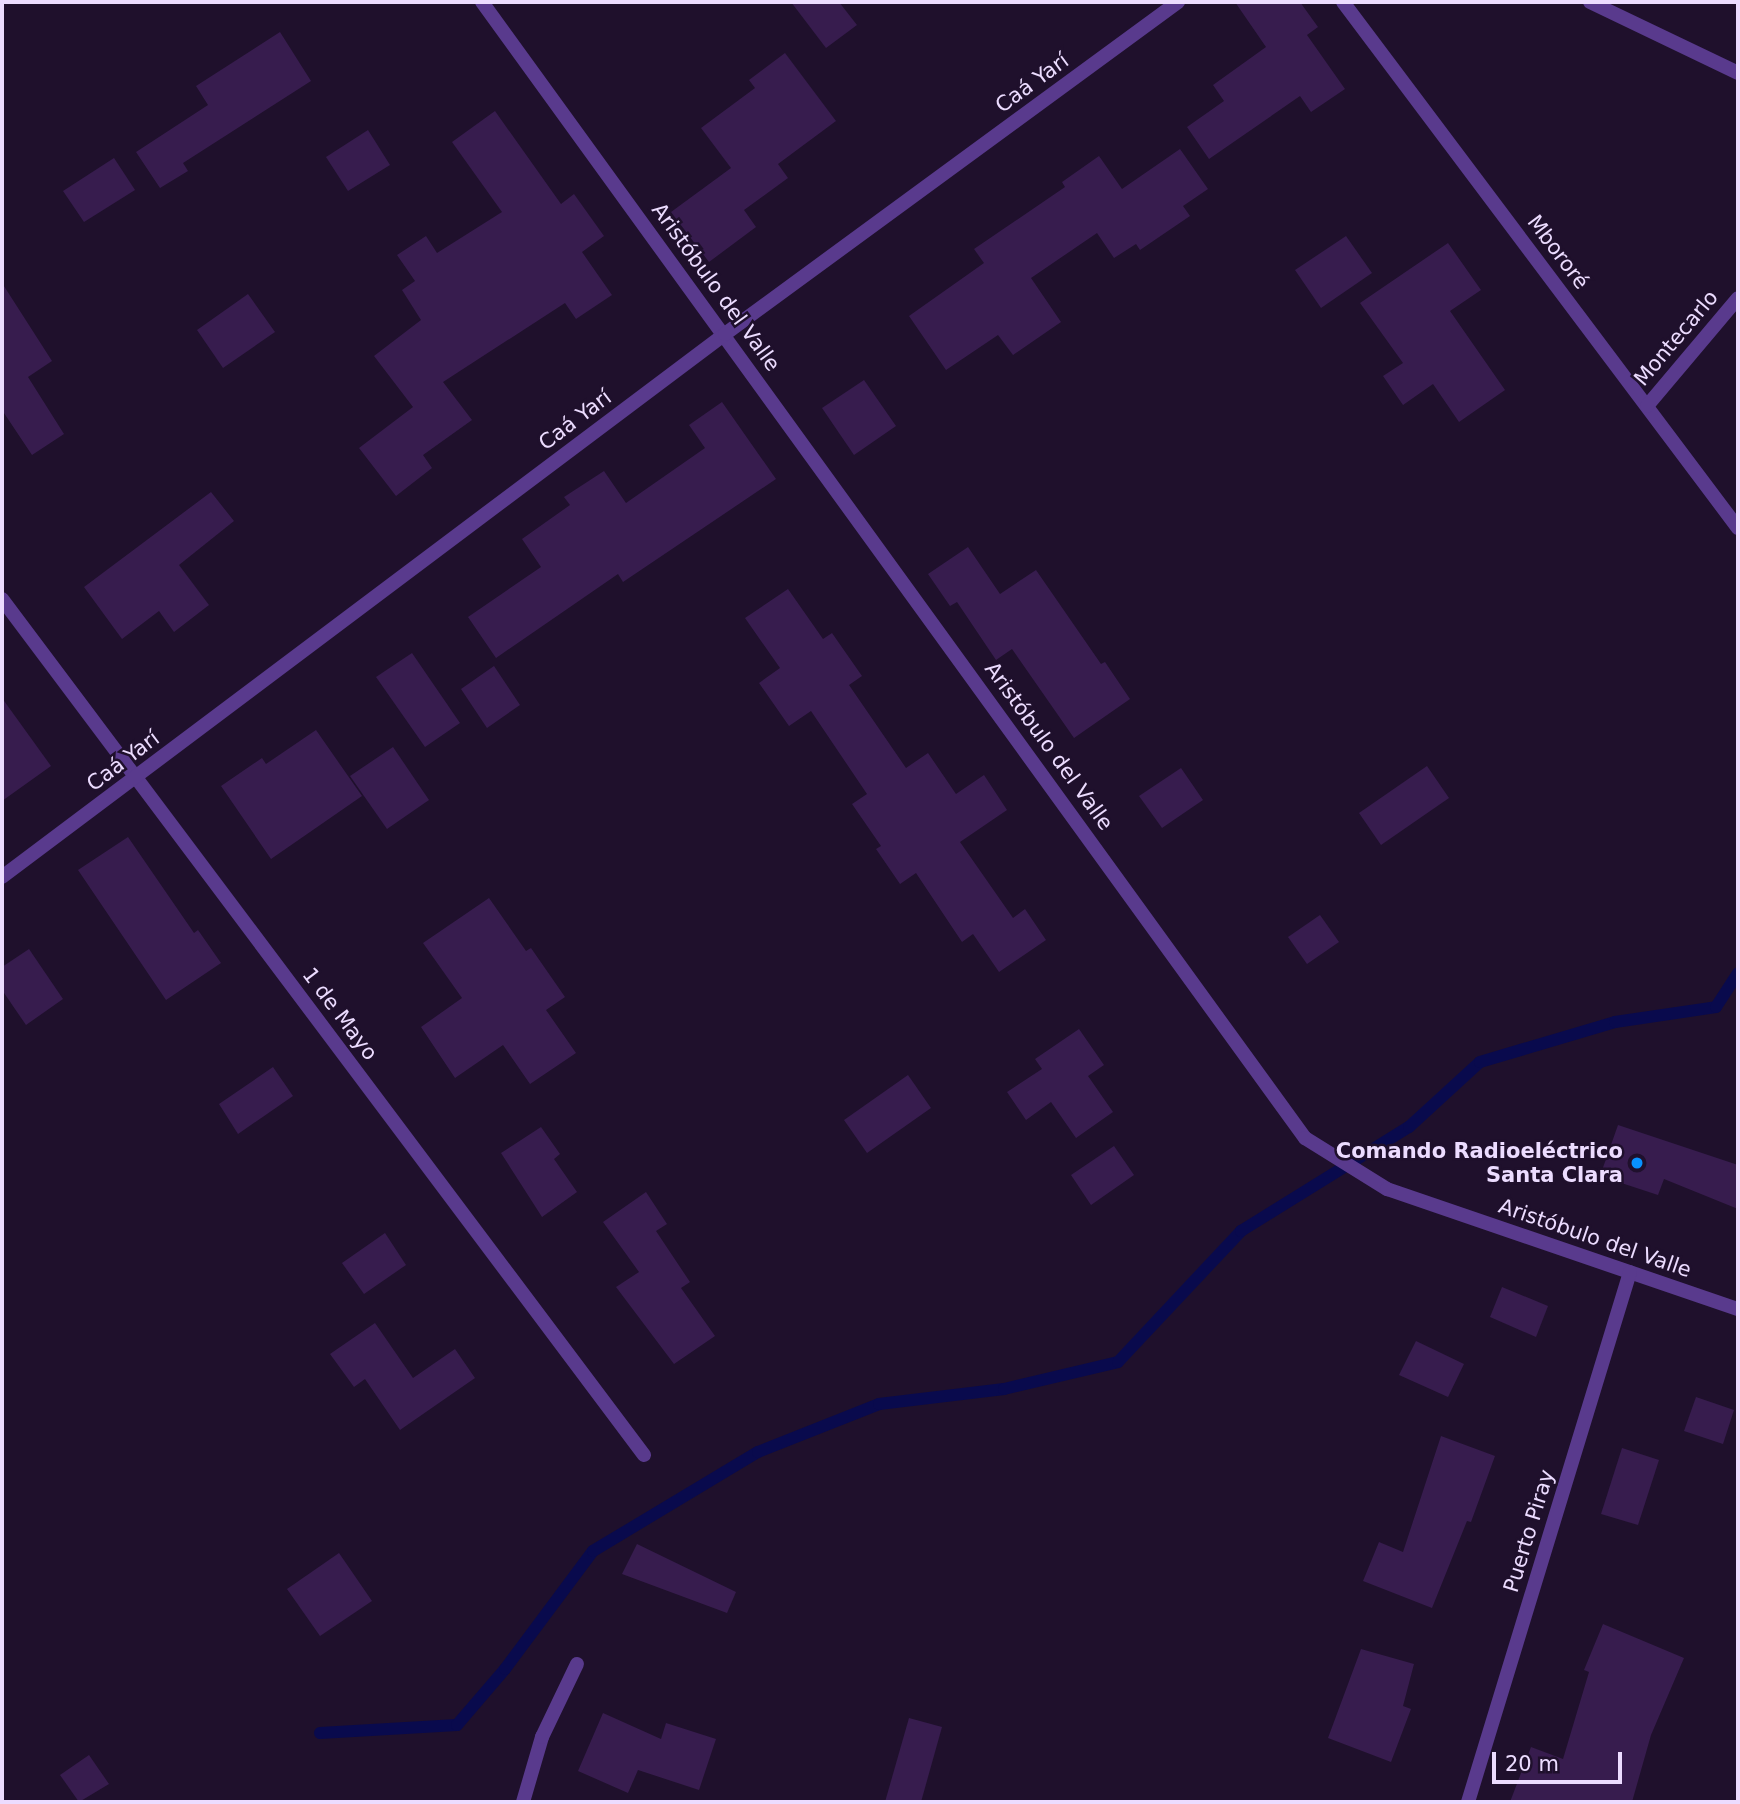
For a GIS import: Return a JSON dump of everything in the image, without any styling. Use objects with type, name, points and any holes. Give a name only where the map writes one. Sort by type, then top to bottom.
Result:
[{"type":"street","name":"Aristóbulo del Valle","points":[[482,2],[1305,1138],[1387,1189],[1738,1309]]},
{"type":"street","name":"Caá Yarí","points":[[2,877],[725,334],[1178,2]]},
{"type":"street","name":"Mbororé","points":[[1343,2],[1738,528]]},
{"type":"street","points":[[1590,2],[1738,73]]},
{"type":"street","name":"Montecarlo","points":[[1647,406],[1738,298]]},
{"type":"street","name":"1 de Mayo","points":[[2,598],[644,1455]]},
{"type":"street","name":"Puerto Piray","points":[[1468,1802],[1630,1272]]},
{"type":"street","points":[[523,1802],[542,1737],[577,1664]]},
{"type":"building","points":[[791,2],[839,2],[857,25],[826,48]]},
{"type":"building","points":[[1235,2],[1300,2],[1318,27],[1307,35],[1345,89],[1311,112],[1300,96],[1209,159],[1187,127],[1224,101],[1213,85],[1266,47]]},
{"type":"building","points":[[280,32],[311,81],[183,163],[188,171],[160,188],[136,152],[208,105],[196,86]]},
{"type":"building","points":[[785,53],[836,121],[778,164],[788,178],[744,210],[756,227],[709,262],[671,212],[731,168],[701,128],[755,88],[749,80]]},
{"type":"building","points":[[495,111],[561,204],[574,194],[604,236],[582,252],[612,295],[576,319],[565,303],[443,382],[472,420],[423,455],[432,468],[396,496],[359,448],[413,407],[374,356],[421,320],[402,290],[415,281],[397,255],[426,236],[437,253],[502,212],[452,142]]},
{"type":"building","points":[[368,130],[390,165],[348,191],[326,157]]},
{"type":"building","points":[[1180,149],[1208,189],[1183,206],[1190,216],[1140,250],[1136,244],[1114,258],[1097,233],[1031,278],[1061,322],[1013,355],[998,335],[946,370],[909,316],[984,263],[974,249],[1065,187],[1062,182],[1099,156],[1122,189]]},
{"type":"building","points":[[114,158],[135,190],[84,222],[63,191]]},
{"type":"building","points":[[1346,236],[1372,273],[1321,308],[1295,270]]},
{"type":"building","points":[[1448,243],[1481,290],[1450,311],[1505,390],[1459,422],[1433,384],[1403,405],[1383,376],[1403,363],[1360,303]]},
{"type":"building","points":[[2,283],[52,361],[28,377],[64,434],[32,455],[2,410]]},
{"type":"building","points":[[248,294],[275,332],[223,368],[197,330]]},
{"type":"building","points":[[864,380],[896,426],[854,455],[822,408]]},
{"type":"building","points":[[722,402],[776,479],[623,582],[618,574],[496,658],[468,617],[541,567],[522,539],[570,505],[564,497],[604,471],[626,503],[705,448],[689,425]]},
{"type":"building","points":[[211,492],[234,521],[179,565],[209,605],[174,632],[159,611],[122,639],[84,587]]},
{"type":"building","points":[[968,547],[1000,594],[1036,570],[1101,664],[1105,662],[1130,699],[1074,738],[1012,649],[996,660],[957,602],[950,606],[928,574]]},
{"type":"building","points":[[788,589],[823,639],[832,633],[862,676],[849,685],[906,768],[928,753],[956,794],[984,775],[1007,810],[960,842],[1013,918],[1025,909],[1046,940],[999,972],[973,934],[962,942],[916,873],[900,884],[876,849],[881,846],[852,804],[867,794],[811,711],[789,726],[759,683],[780,668],[745,618]]},
{"type":"building","points":[[412,653],[460,723],[425,747],[376,677]]},
{"type":"building","points":[[494,666],[520,705],[487,728],[461,689]]},
{"type":"building","points":[[2,698],[51,766],[2,801]]},
{"type":"building","points":[[316,730],[362,796],[271,859],[221,786],[262,758],[266,764]]},
{"type":"building","points":[[393,747],[429,800],[387,829],[350,776]]},
{"type":"building","points":[[1427,766],[1449,798],[1381,845],[1359,813]]},
{"type":"building","points":[[1181,768],[1203,800],[1162,828],[1139,796]]},
{"type":"building","points":[[128,837],[194,933],[198,930],[221,963],[166,1000],[78,870]]},
{"type":"building","points":[[489,898],[526,951],[531,948],[565,997],[546,1010],[576,1053],[530,1084],[503,1045],[455,1078],[421,1027],[462,998],[423,943]]},
{"type":"building","points":[[1320,915],[1339,942],[1307,964],[1288,937]]},
{"type":"building","points":[[29,949],[63,999],[26,1025],[2,990],[2,967]]},
{"type":"building","points":[[1079,1029],[1104,1065],[1088,1076],[1113,1112],[1076,1138],[1051,1102],[1026,1120],[1007,1092],[1042,1069],[1035,1059]]},
{"type":"building","points":[[273,1067],[293,1096],[238,1134],[219,1104]]},
{"type":"building","points":[[908,1075],[931,1108],[867,1153],[844,1120]]},
{"type":"building","points":[[1618,1125],[1738,1165],[1738,1209],[1664,1179],[1658,1195],[1600,1176]]},
{"type":"building","points":[[541,1127],[560,1154],[554,1159],[577,1192],[542,1217],[501,1153]]},
{"type":"building","points":[[1114,1146],[1134,1175],[1091,1205],[1071,1175]]},
{"type":"building","points":[[646,1192],[667,1224],[656,1231],[690,1282],[681,1288],[715,1336],[674,1364],[616,1287],[639,1272],[603,1222]]},
{"type":"building","points":[[385,1233],[406,1265],[364,1294],[342,1263]]},
{"type":"building","points":[[1502,1287],[1548,1306],[1536,1337],[1490,1317]]},
{"type":"building","points":[[375,1323],[413,1378],[455,1349],[475,1378],[400,1430],[365,1379],[354,1387],[330,1354]]},
{"type":"building","points":[[1416,1341],[1464,1364],[1448,1397],[1399,1375]]},
{"type":"building","points":[[1696,1397],[1734,1410],[1723,1444],[1684,1431]]},
{"type":"building","points":[[1441,1436],[1495,1456],[1471,1522],[1467,1521],[1432,1608],[1363,1581],[1379,1542],[1403,1552]]},
{"type":"building","points":[[1622,1448],[1659,1460],[1638,1525],[1601,1514]]},
{"type":"building","points":[[637,1544],[736,1592],[727,1613],[622,1574]]},
{"type":"building","points":[[339,1553],[372,1601],[320,1636],[287,1589]]},
{"type":"building","points":[[1603,1624],[1684,1658],[1651,1735],[1632,1802],[1510,1802],[1531,1747],[1563,1759],[1589,1672],[1584,1670]]},
{"type":"building","points":[[1361,1649],[1414,1664],[1403,1706],[1411,1709],[1391,1762],[1328,1738]]},
{"type":"building","points":[[603,1713],[661,1739],[666,1723],[716,1739],[699,1790],[638,1770],[628,1793],[578,1771]]},
{"type":"building","points":[[909,1718],[942,1727],[921,1802],[885,1802]]},
{"type":"building","points":[[89,1755],[109,1784],[79,1802],[60,1775]]},
{"type":"waterway","points":[[320,1733],[457,1725],[505,1669],[593,1551],[758,1452],[879,1404],[1004,1389],[1118,1362],[1241,1231],[1409,1127],[1480,1062],[1615,1022],[1716,1007],[1738,973]]},
{"type":"place","name":"Comando Radioeléctrico Santa Clara","points":[[1637,1163]]}]
